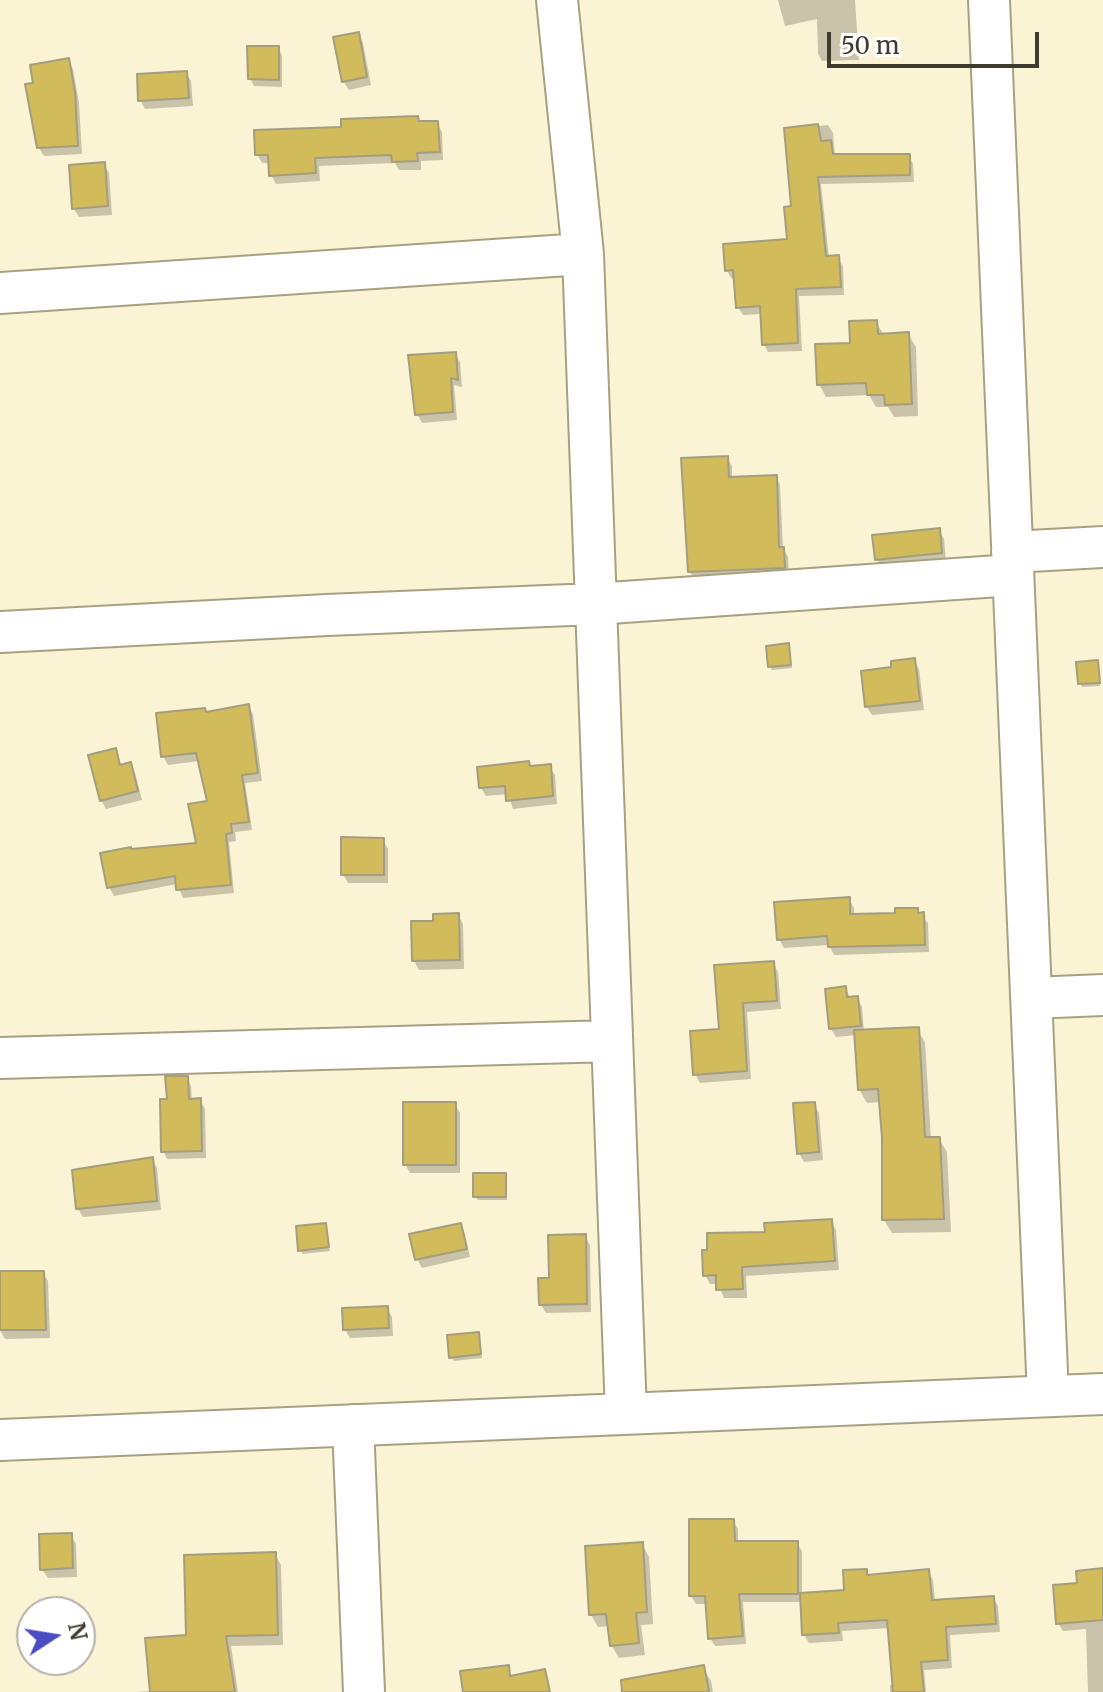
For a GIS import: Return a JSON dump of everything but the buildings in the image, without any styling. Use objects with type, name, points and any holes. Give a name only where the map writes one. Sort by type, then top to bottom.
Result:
[{"type":"street","points":[[557,0],[583,254],[626,1414]]},
{"type":"street","points":[[989,0],[1048,1396]]},
{"type":"street","points":[[0,293],[583,254]]},
{"type":"street","points":[[0,632],[595,604],[1013,564],[1103,547]]},
{"type":"street","points":[[1031,998],[1103,995]]},
{"type":"street","points":[[0,1058],[612,1041]]},
{"type":"street","points":[[0,1440],[1103,1394]]},
{"type":"street","points":[[353,1425],[364,1692]]}]
